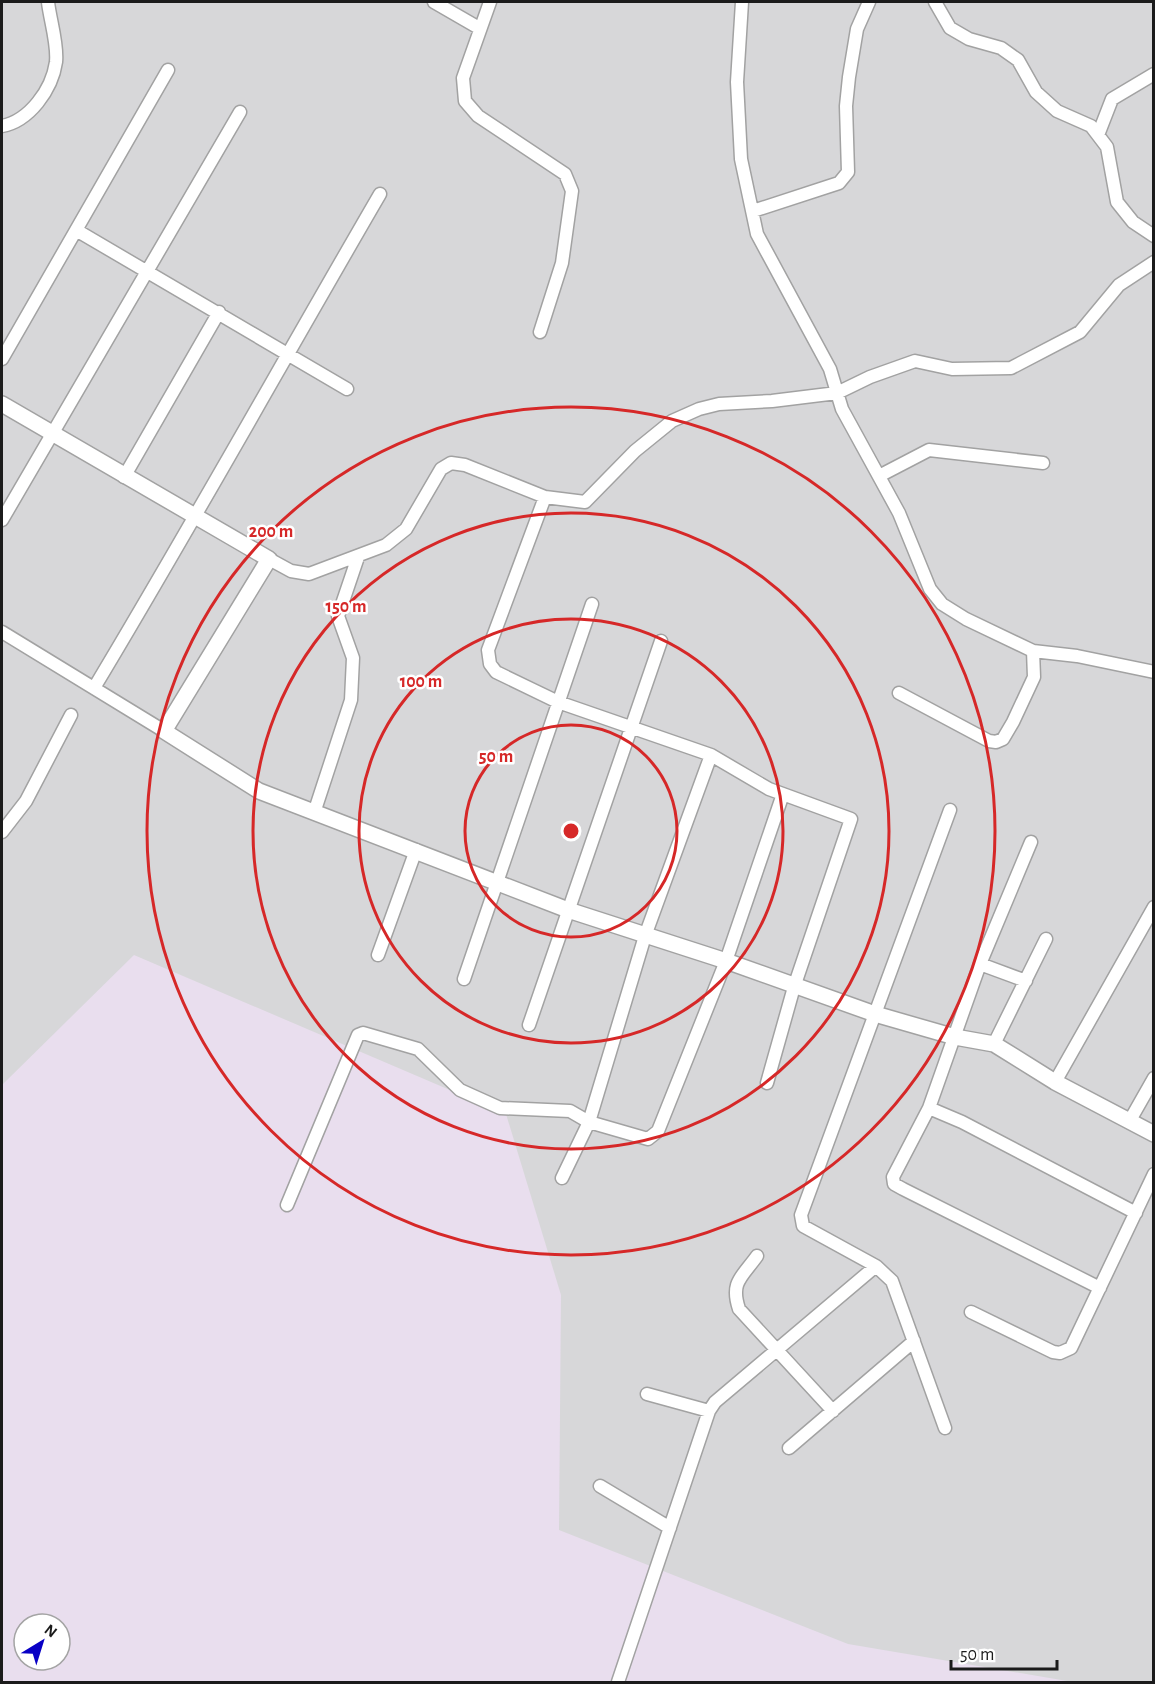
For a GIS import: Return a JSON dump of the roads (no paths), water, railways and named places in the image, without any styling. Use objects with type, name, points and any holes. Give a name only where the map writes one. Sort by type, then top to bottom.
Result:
[{"type":"street","points":[[2,126],[12,124],[31,112],[45,90],[56,62],[48,2]]},
{"type":"street","points":[[434,2],[479,28]]},
{"type":"street","points":[[490,2],[463,78],[467,105],[483,120],[564,174],[572,192],[562,263],[540,332]]},
{"type":"street","points":[[742,2],[737,82],[741,159],[757,234],[830,369],[842,409],[899,513],[930,589],[942,604],[1033,651],[1077,656],[1154,672]]},
{"type":"street","points":[[753,212],[839,183],[848,172],[846,106],[849,77],[857,29],[869,2]]},
{"type":"street","points":[[935,2],[950,28],[969,39],[1001,48],[1018,60],[1036,92],[1058,111],[1091,126],[1107,147],[1117,202],[1133,222],[1154,236]]},
{"type":"street","points":[[2,359],[168,70]]},
{"type":"street","points":[[1098,135],[1112,99],[1154,74]]},
{"type":"street","points":[[2,520],[240,112]]},
{"type":"street","points":[[94,688],[196,518],[287,354],[380,194]]},
{"type":"street","points":[[76,230],[347,389]]},
{"type":"street","points":[[2,404],[124,477],[269,559],[291,571],[309,574],[386,545],[406,529],[441,469],[452,463],[465,465],[545,497],[585,502],[630,455],[672,422],[699,408],[719,404],[772,401],[837,393],[870,377],[915,362],[951,369],[1011,368],[1080,332],[1119,285],[1154,262]]},
{"type":"street","points":[[124,477],[219,312]]},
{"type":"street","points":[[879,476],[929,450],[1042,463]]},
{"type":"street","points":[[545,497],[488,650],[490,664],[496,672],[558,702],[711,755],[783,794],[850,817],[852,822],[794,987],[767,1083]]},
{"type":"street","points":[[314,813],[351,700],[353,658],[338,616],[358,556]]},
{"type":"street","points":[[164,731],[269,559]]},
{"type":"street","points":[[464,978],[592,604]]},
{"type":"street","points":[[2,632],[259,791],[568,910],[726,961],[875,1014],[955,1037],[994,1044],[1055,1082],[1154,1134]]},
{"type":"street","points":[[529,1025],[661,641]]},
{"type":"street","points":[[899,693],[989,741],[996,742],[1003,739],[1013,722],[1034,677],[1033,651]]},
{"type":"street","points":[[2,832],[26,801],[71,715]]},
{"type":"street","points":[[562,1178],[589,1122],[645,936],[711,755]]},
{"type":"street","points":[[287,1205],[358,1035],[363,1033],[418,1048],[460,1090],[492,1105],[506,1109],[553,1108],[570,1111],[589,1122],[648,1139],[653,1138],[658,1131],[726,961],[783,794]]},
{"type":"street","points":[[945,1428],[892,1281],[876,1266],[803,1226],[801,1215],[950,810]]},
{"type":"street","points":[[1031,842],[980,964],[929,1108],[893,1177],[894,1184],[1100,1288]]},
{"type":"street","points":[[378,954],[416,850]]},
{"type":"street","points":[[1055,1082],[1154,907]]},
{"type":"street","points":[[994,1044],[1046,939]]},
{"type":"street","points":[[980,964],[1026,981]]},
{"type":"street","points":[[1129,1122],[1154,1078]]},
{"type":"street","points":[[929,1108],[962,1122],[1136,1213]]},
{"type":"street","points":[[971,1312],[1060,1353],[1071,1348],[1154,1174]]},
{"type":"street","points":[[757,1256],[736,1283],[734,1292],[740,1309],[833,1411]]},
{"type":"street","points":[[618,1683],[709,1411],[715,1402],[876,1266]]},
{"type":"street","points":[[789,1449],[914,1341]]},
{"type":"street","points":[[647,1394],[709,1411]]},
{"type":"street","points":[[600,1486],[670,1528]]}]
